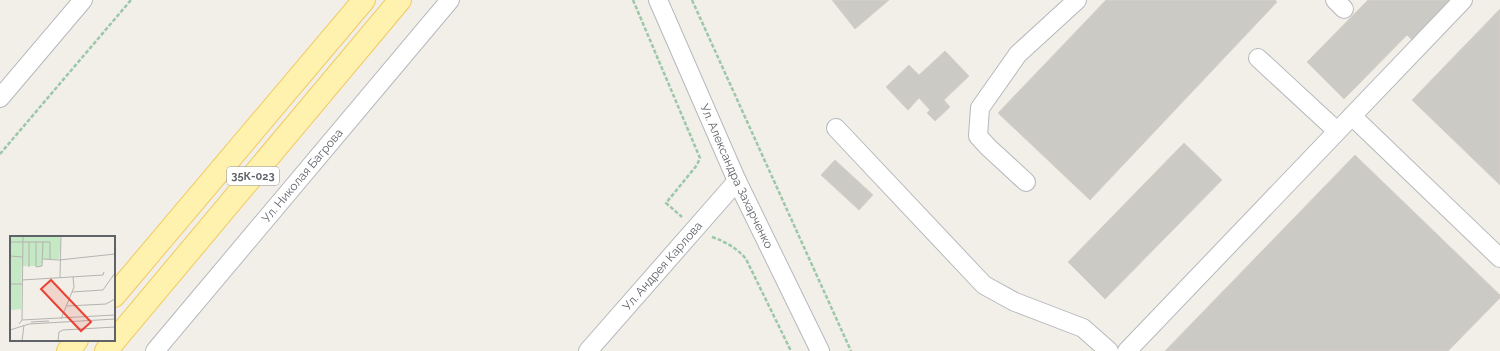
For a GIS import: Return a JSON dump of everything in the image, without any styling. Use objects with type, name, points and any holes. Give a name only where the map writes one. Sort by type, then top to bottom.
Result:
[{"type":"main road","name":"35К-023","points":[[115,295],[364,0]]},
{"type":"main road","name":"35К-023","points":[[115,340],[400,0]]},
{"type":"main road","points":[[68,351],[76,341]]},
{"type":"main road","name":"35К-023","points":[[106,351],[114,341]]},
{"type":"street","points":[[0,98],[83,0]]},
{"type":"street","name":"Ул. Николая Багрова","points":[[154,351],[450,0]]},
{"type":"street","name":"Ул. Александра Захарченко","points":[[658,0],[737,181],[820,351]]},
{"type":"street","points":[[1026,182],[978,136],[980,108],[1018,54],[1077,0]]},
{"type":"street","points":[[1127,351],[1463,0]]},
{"type":"street","points":[[1258,58],[1337,131]]},
{"type":"street","points":[[1352,116],[1500,258]]},
{"type":"street","points":[[836,128],[984,285],[1016,302],[1082,328],[1109,351]]},
{"type":"street","name":"Ул. Андрея Карлова","points":[[588,351],[737,181]]},
{"type":"path","points":[[0,154],[130,0]]},
{"type":"path","points":[[633,0],[700,158],[698,165],[666,203],[695,229],[728,243],[740,252],[746,259],[791,351]]},
{"type":"path","points":[[692,0],[851,351]]},
{"type":"building","points":[[832,0],[889,0],[855,29]]},
{"type":"building","points":[[1106,0],[1275,0],[1277,2],[1090,200],[998,113]]},
{"type":"building","points":[[1368,0],[1451,0],[1412,40],[1407,35],[1344,99],[1307,62]]},
{"type":"building","points":[[1500,9],[1500,185],[1412,100]]},
{"type":"building","points":[[945,51],[969,76],[944,100],[950,107],[935,121],[927,113],[930,110],[919,98],[908,110],[886,87],[909,65],[919,75]]},
{"type":"building","points":[[1184,143],[1222,180],[1105,299],[1068,262]]},
{"type":"building","points":[[1355,155],[1500,295],[1500,298],[1448,351],[1165,351]]},
{"type":"building","points":[[835,160],[873,195],[859,210],[821,175]]}]
